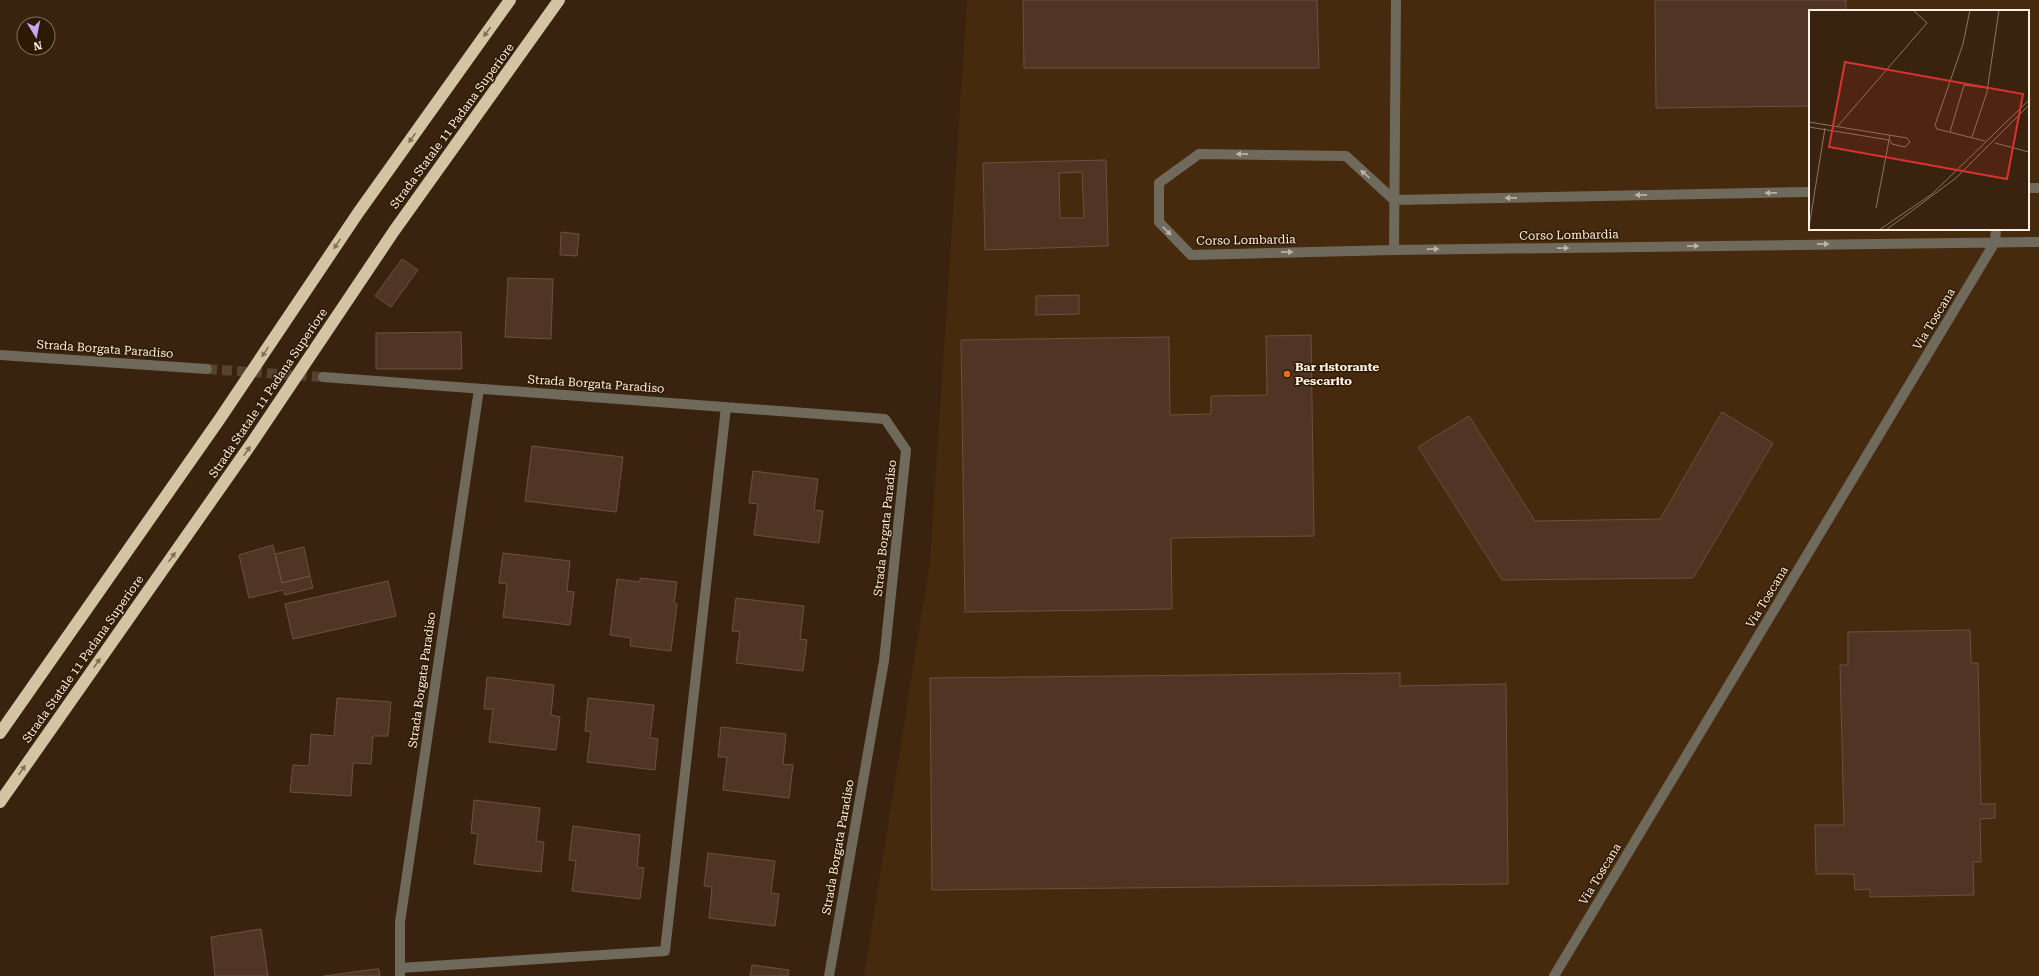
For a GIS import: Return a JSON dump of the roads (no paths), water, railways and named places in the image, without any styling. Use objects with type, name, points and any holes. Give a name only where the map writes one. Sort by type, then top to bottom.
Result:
[{"type":"highway","name":"Strada Statale 11 Padana Superiore","points":[[0,733],[219,420],[358,213],[510,0]]},
{"type":"highway","name":"Strada Statale 11 Padana Superiore","points":[[0,802],[251,444],[394,231],[560,0]]},
{"type":"street","points":[[1394,250],[1396,0]]},
{"type":"street","name":"Corso Lombardia","points":[[1394,200],[1346,156],[1199,154],[1159,183],[1158,222],[1191,255],[1394,250],[2039,242]]},
{"type":"street","points":[[1394,200],[1809,192]]},
{"type":"street","name":"Via Toscana","points":[[1554,976],[1995,242],[1996,230]]},
{"type":"street","name":"Strada Borgata Paradiso","points":[[0,355],[207,369]]},
{"type":"street","name":"Strada Borgata Paradiso","points":[[323,377],[885,419],[906,450],[884,661],[829,976]]},
{"type":"street","name":"Strada Borgata Paradiso","points":[[400,972],[400,922],[479,389]]},
{"type":"street","points":[[400,972],[665,951],[726,407]]},
{"type":"tunnel","points":[[207,369],[323,377]]},
{"type":"place","name":"Bar ristorante Pescarito","points":[[1287,374]]}]
